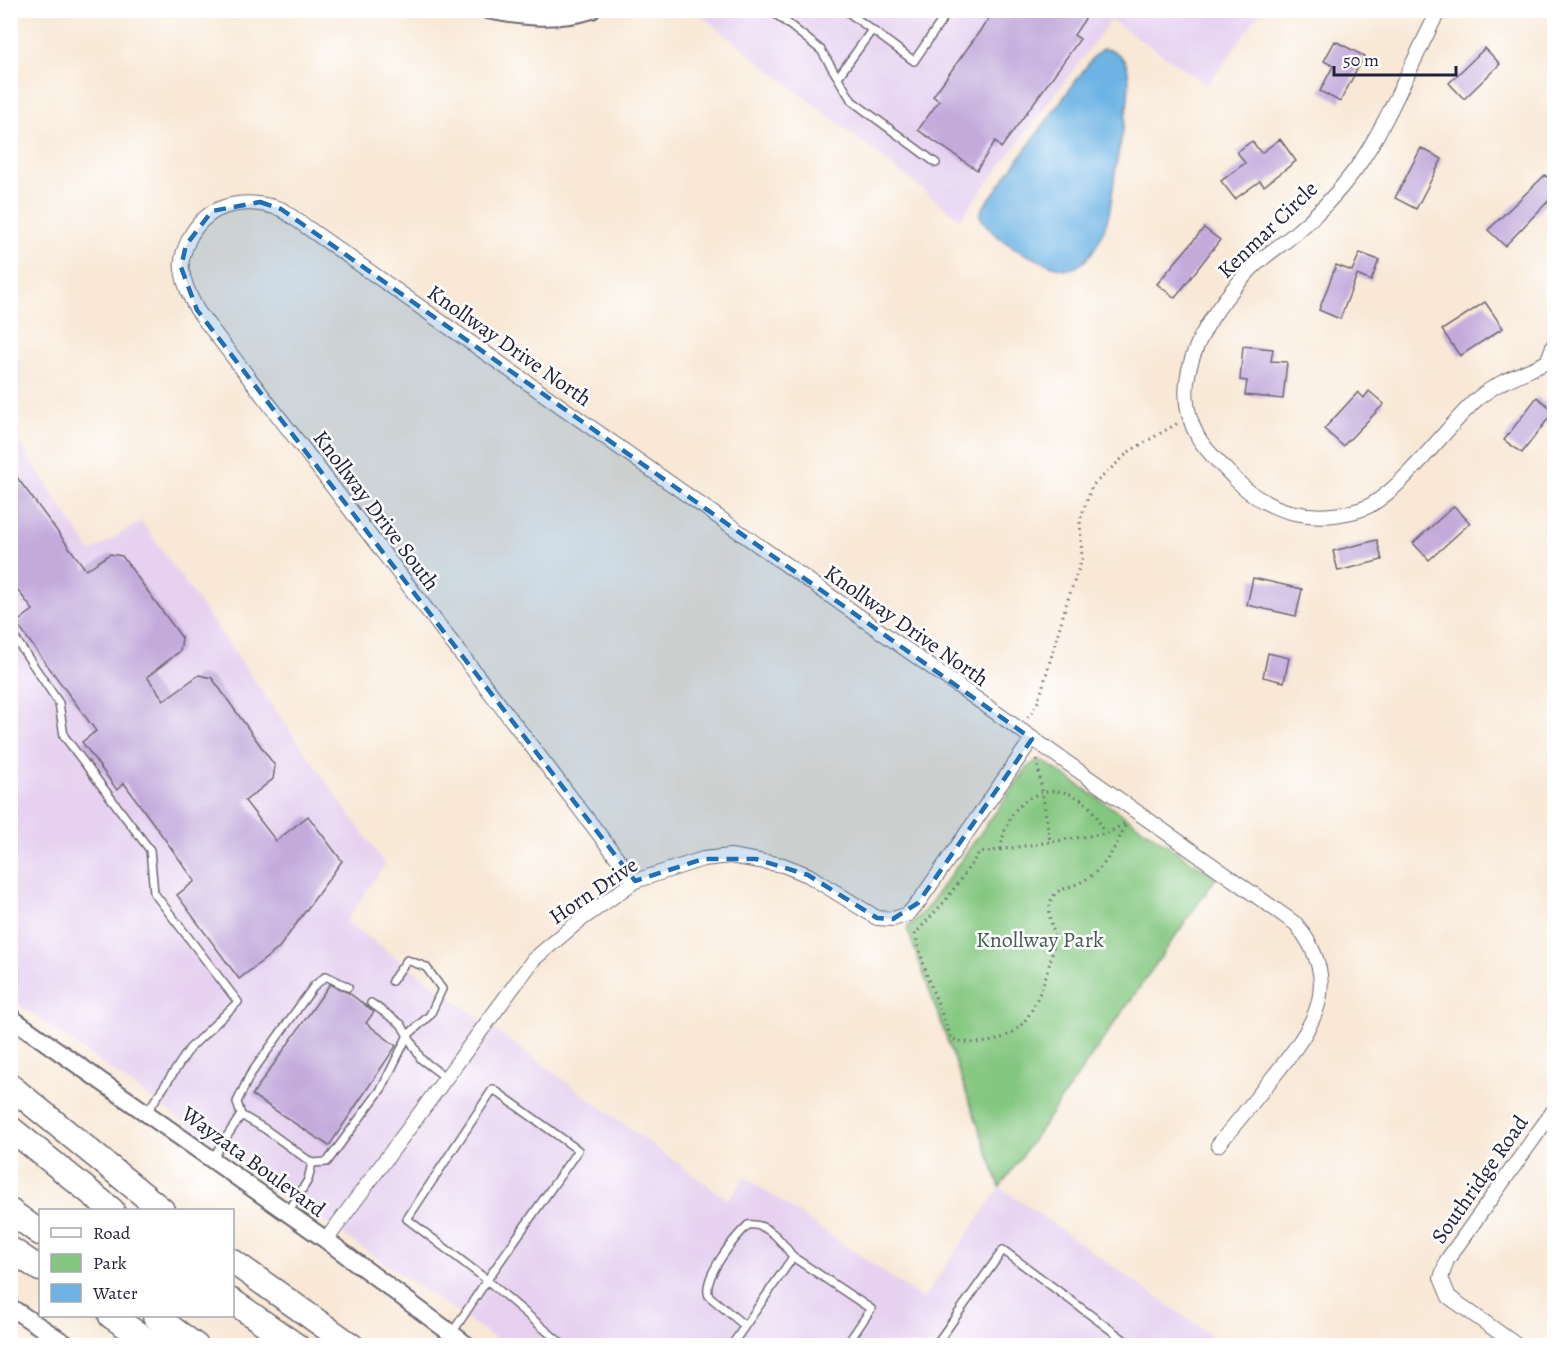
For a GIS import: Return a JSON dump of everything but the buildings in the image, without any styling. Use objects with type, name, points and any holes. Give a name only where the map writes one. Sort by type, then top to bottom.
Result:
[{"type":"highway","points":[[10,1086],[161,1209]]},
{"type":"highway","points":[[10,1128],[111,1209]]},
{"type":"highway","points":[[10,1144],[102,1209]]},
{"type":"highway","points":[[10,1211],[39,1232]]},
{"type":"highway","points":[[10,1224],[39,1242]]},
{"type":"highway","points":[[10,1249],[39,1268]]},
{"type":"highway","points":[[234,1262],[352,1346]]},
{"type":"highway","points":[[234,1302],[297,1346]]},
{"type":"highway","points":[[112,1317],[156,1346]]},
{"type":"highway","points":[[156,1317],[196,1346]]},
{"type":"street","points":[[487,10],[519,16],[555,17],[592,10]]},
{"type":"street","name":"Kenmar Circle","points":[[1439,10],[1377,132],[1354,170],[1325,204],[1293,235],[1253,267],[1215,311],[1201,335],[1193,356],[1187,382],[1190,416],[1199,438],[1218,461],[1240,484],[1265,503],[1286,513],[1315,516],[1361,510],[1379,499],[1475,401],[1510,376],[1547,362],[1554,349]]},
{"type":"street","name":"Knollway Drive South","points":[[281,209],[260,202],[231,204],[212,211],[197,224],[186,245],[181,267],[185,286],[197,310],[635,881]]},
{"type":"street","name":"Knollway Drive North","points":[[281,209],[1296,924],[1309,940],[1318,960],[1322,984],[1320,1004],[1312,1024],[1300,1043],[1218,1145]]},
{"type":"street","name":"Horn Drive","points":[[326,1240],[534,959],[579,921],[635,881],[703,859],[730,856],[756,859],[783,865],[808,875],[877,918],[893,919],[908,914],[1032,739]]},
{"type":"street","name":"Wayzata Boulevard","points":[[10,1017],[326,1240],[468,1346]]},
{"type":"street","name":"Southridge Road","points":[[1518,1346],[1449,1297],[1441,1278],[1447,1260],[1554,1110]]},
{"type":"street","points":[[10,1306],[64,1344]]},
{"type":"lane","points":[[771,10],[822,50],[852,101],[936,163]]},
{"type":"lane","points":[[845,10],[914,61],[949,10]]},
{"type":"lane","points":[[838,77],[872,30]]},
{"type":"lane","points":[[10,632],[59,703],[64,736],[150,850],[154,893],[238,1002],[190,1048],[147,1112]]},
{"type":"lane","points":[[348,987],[326,976],[315,986],[250,1076],[237,1102],[241,1115],[265,1129],[312,1163],[327,1162],[337,1149],[382,1088],[408,1035],[430,1015],[442,989],[426,967],[407,960],[392,981]]},
{"type":"lane","points":[[371,1003],[401,1024],[421,1059],[446,1077]]},
{"type":"lane","points":[[452,1333],[487,1280],[578,1150],[493,1089],[407,1219],[487,1280],[564,1346]]},
{"type":"lane","points":[[212,1159],[241,1115]]},
{"type":"lane","points":[[288,1213],[308,1180],[312,1163]]},
{"type":"lane","points":[[745,1326],[709,1296],[706,1283],[743,1230],[754,1224],[777,1238],[793,1257],[871,1309],[846,1346]]},
{"type":"lane","points":[[935,1346],[1003,1250],[1127,1342],[1124,1346]]},
{"type":"lane","points":[[731,1346],[793,1257]]},
{"type":"path","points":[[1020,730],[1039,700],[1066,605],[1082,559],[1080,520],[1092,486],[1130,452],[1190,416]]},
{"type":"path","points":[[1032,739],[1050,841]]},
{"type":"path","points":[[1001,849],[1006,823],[1012,811],[1023,801],[1043,792],[1067,794],[1081,801],[1100,821],[1103,834]]},
{"type":"path","points":[[1125,826],[1103,834],[979,853],[946,900],[915,934],[927,979],[952,1039],[969,1044],[997,1040],[1019,1028],[1050,968],[1054,939],[1048,908],[1056,893],[1097,873],[1135,811]]},
{"type":"highlighted area","points":[[260,202],[281,209],[1032,739],[918,903],[893,919],[877,918],[808,875],[756,859],[703,859],[635,881],[197,310],[181,267],[186,245],[212,211]]},
{"type":"shaded area","points":[[695,11],[1261,11],[1208,85],[1111,20],[960,219]]},
{"type":"shaded area","points":[[10,351],[20,364],[16,438],[91,552],[141,521],[385,864],[346,921],[728,1200],[745,1177],[923,1299],[1000,1187],[1225,1345],[505,1345],[330,1226],[11,999]]},
{"type":"green space","name":"Knollway Park","points":[[1037,760],[1043,761],[1216,878],[1000,1187],[907,928],[926,909],[1028,767]]},
{"type":"water","points":[[1103,49],[1112,51],[1122,58],[1127,66],[1129,83],[1110,208],[1102,235],[1090,255],[1079,265],[1063,269],[1011,246],[996,235],[980,216],[982,209],[1094,56]]}]
